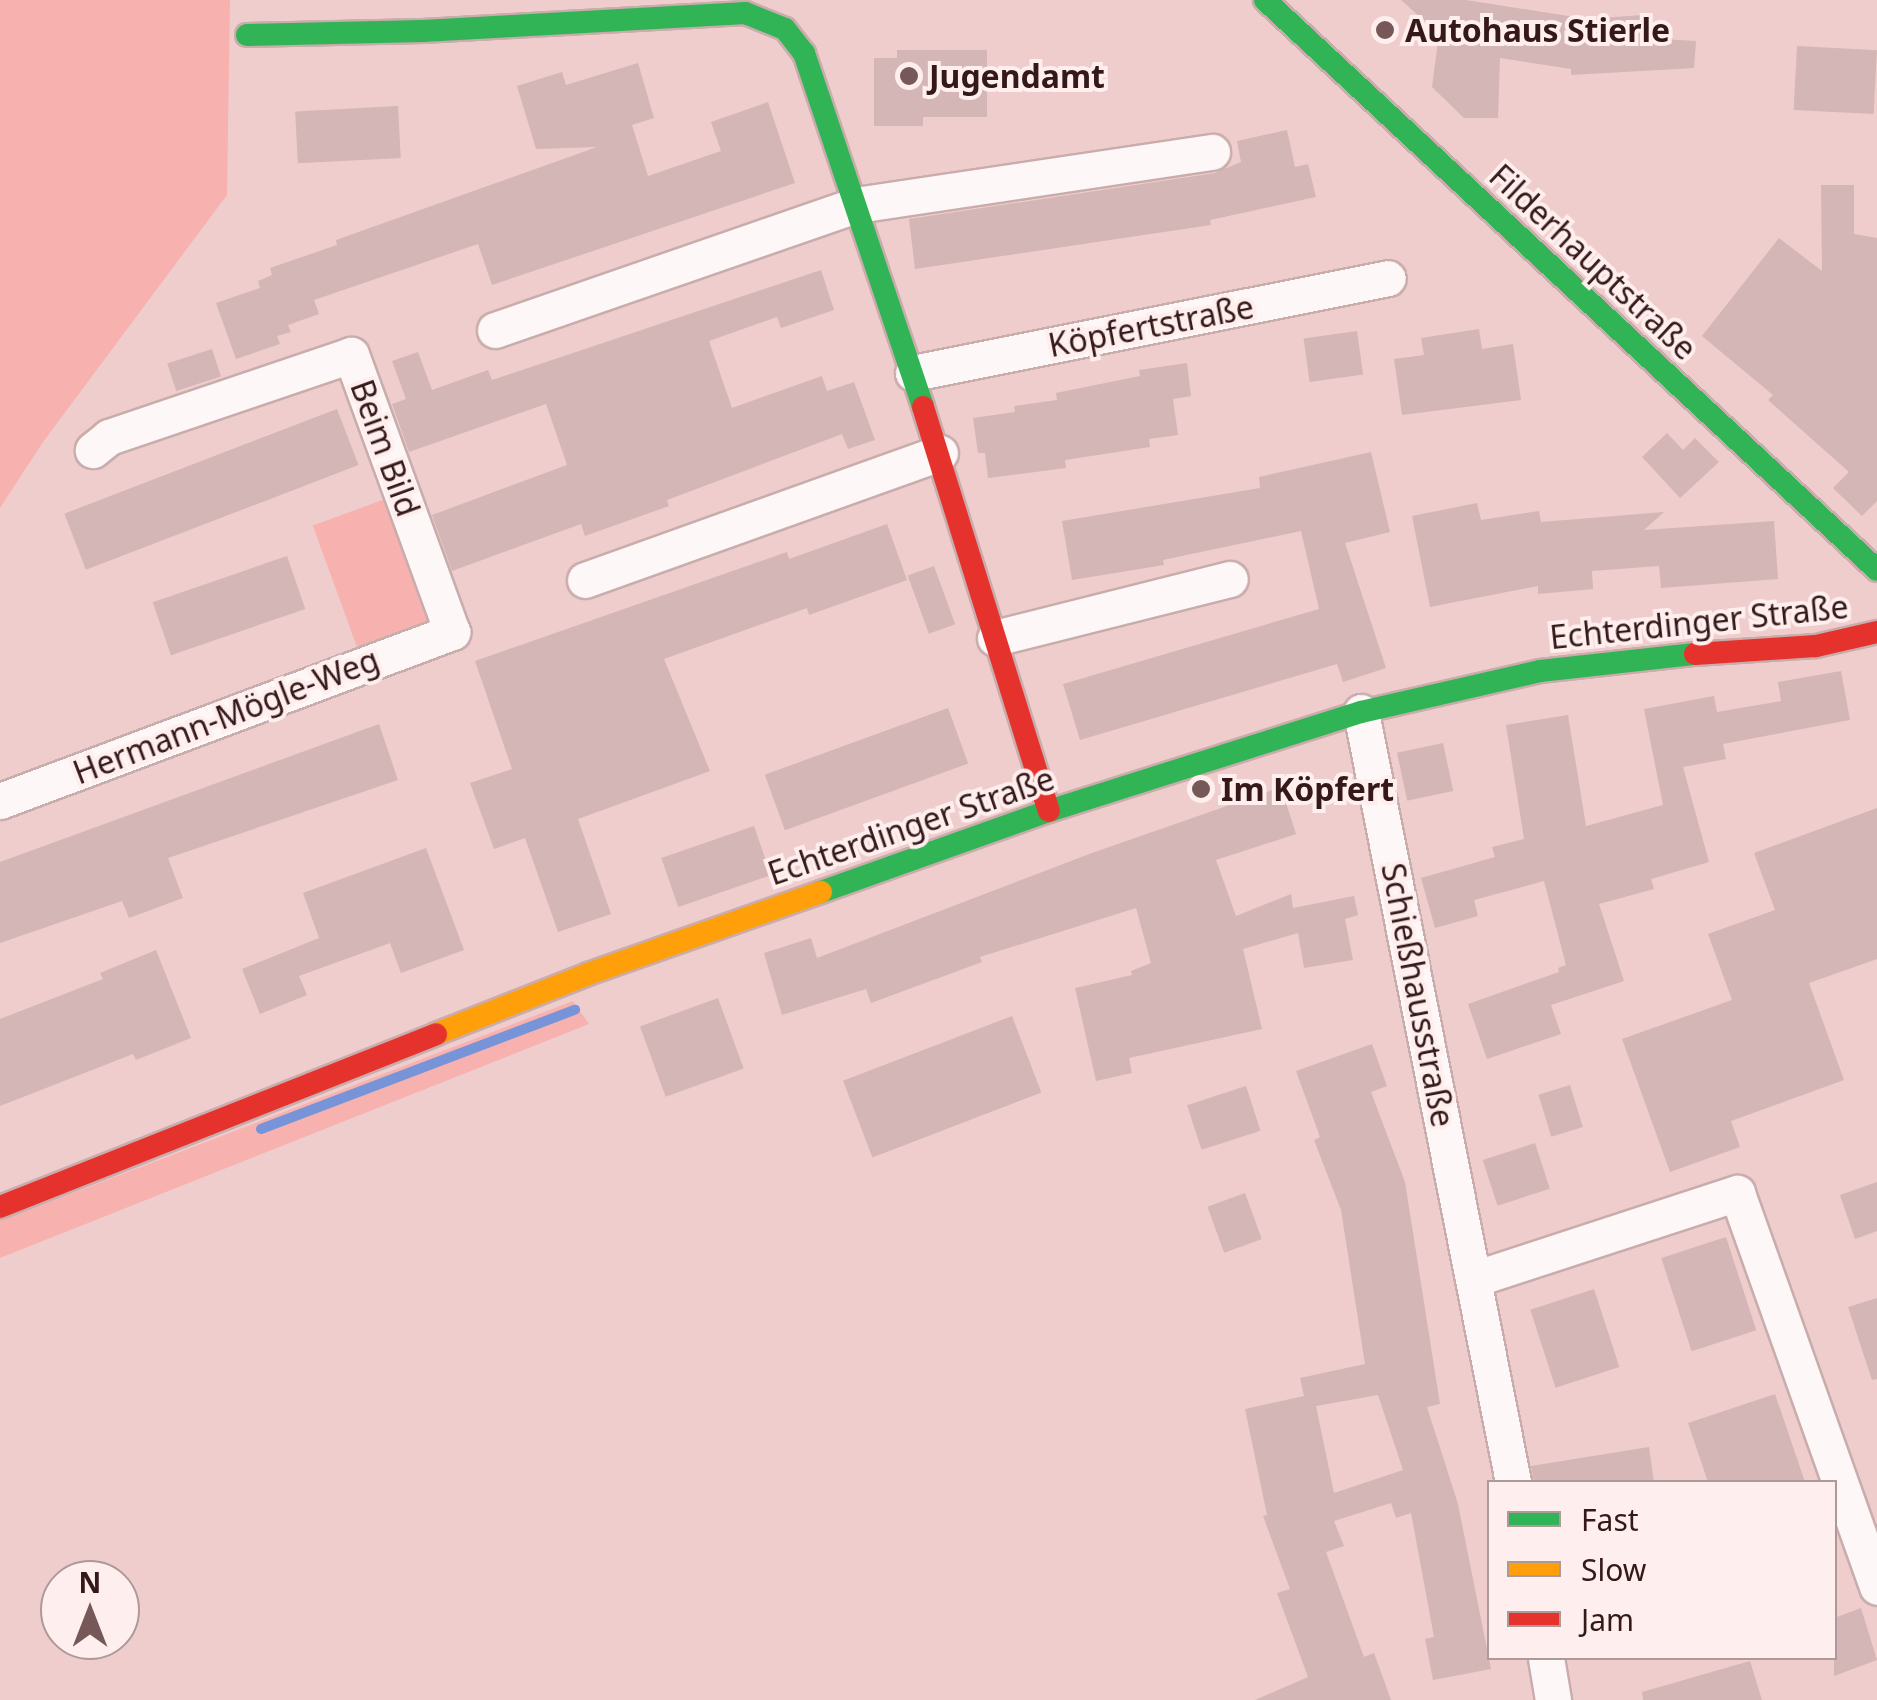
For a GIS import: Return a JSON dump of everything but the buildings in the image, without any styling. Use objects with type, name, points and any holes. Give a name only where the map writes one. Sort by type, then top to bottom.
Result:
[{"type":"street","name":"Filderhauptstraße","points":[[1265,0],[1877,570]]},
{"type":"street","points":[[247,35],[423,31],[745,13],[785,29],[804,53],[940,454],[1049,812]]},
{"type":"street","points":[[496,330],[856,205],[1212,152]]},
{"type":"street","name":"Köpfertstraße","points":[[913,374],[1388,278]]},
{"type":"street","name":"Beim Bild","points":[[93,450],[109,438],[351,354],[452,632]]},
{"type":"street","points":[[585,580],[940,454]]},
{"type":"street","points":[[996,638],[1230,579]]},
{"type":"street","name":"Hermann-Mögle-Weg","points":[[0,801],[452,632]]},
{"type":"street","name":"Echterdinger Straße","points":[[0,1207],[588,974],[1049,812],[1361,712],[1540,671],[1625,659],[1816,646],[1877,632]]},
{"type":"street","name":"Schießhausstraße","points":[[1361,712],[1513,1480]]},
{"type":"street","points":[[1474,1278],[1736,1193],[1877,1587]]},
{"type":"street","points":[[1546,1660],[1553,1700]]},
{"type":"shaded area","points":[[0,0],[230,0],[227,195],[43,442],[0,508]]},
{"type":"shaded area","points":[[402,493],[453,632],[363,665],[313,525]]},
{"type":"shaded area","points":[[573,1001],[589,1024],[0,1258],[0,1221]]},
{"type":"waterway","points":[[261,1129],[575,1010]]},
{"type":"traffic: fast","points":[[1265,0],[1877,570]]},
{"type":"traffic: fast","points":[[247,35],[423,31],[745,13],[785,29],[804,53],[923,407]]},
{"type":"traffic: fast","points":[[821,892],[1049,811],[1361,712],[1540,671],[1695,654]]},
{"type":"traffic: slow","points":[[436,1034],[588,974],[821,892]]},
{"type":"traffic: jam","points":[[923,407],[1049,811]]},
{"type":"traffic: jam","points":[[1695,654],[1816,646],[1877,632]]},
{"type":"traffic: jam","points":[[0,1207],[436,1034]]},
{"type":"place","name":"Autohaus Stierle","points":[[1385,30]]},
{"type":"place","name":"Jugendamt","points":[[909,76]]},
{"type":"place","name":"Im Köpfert","points":[[1201,789]]}]
